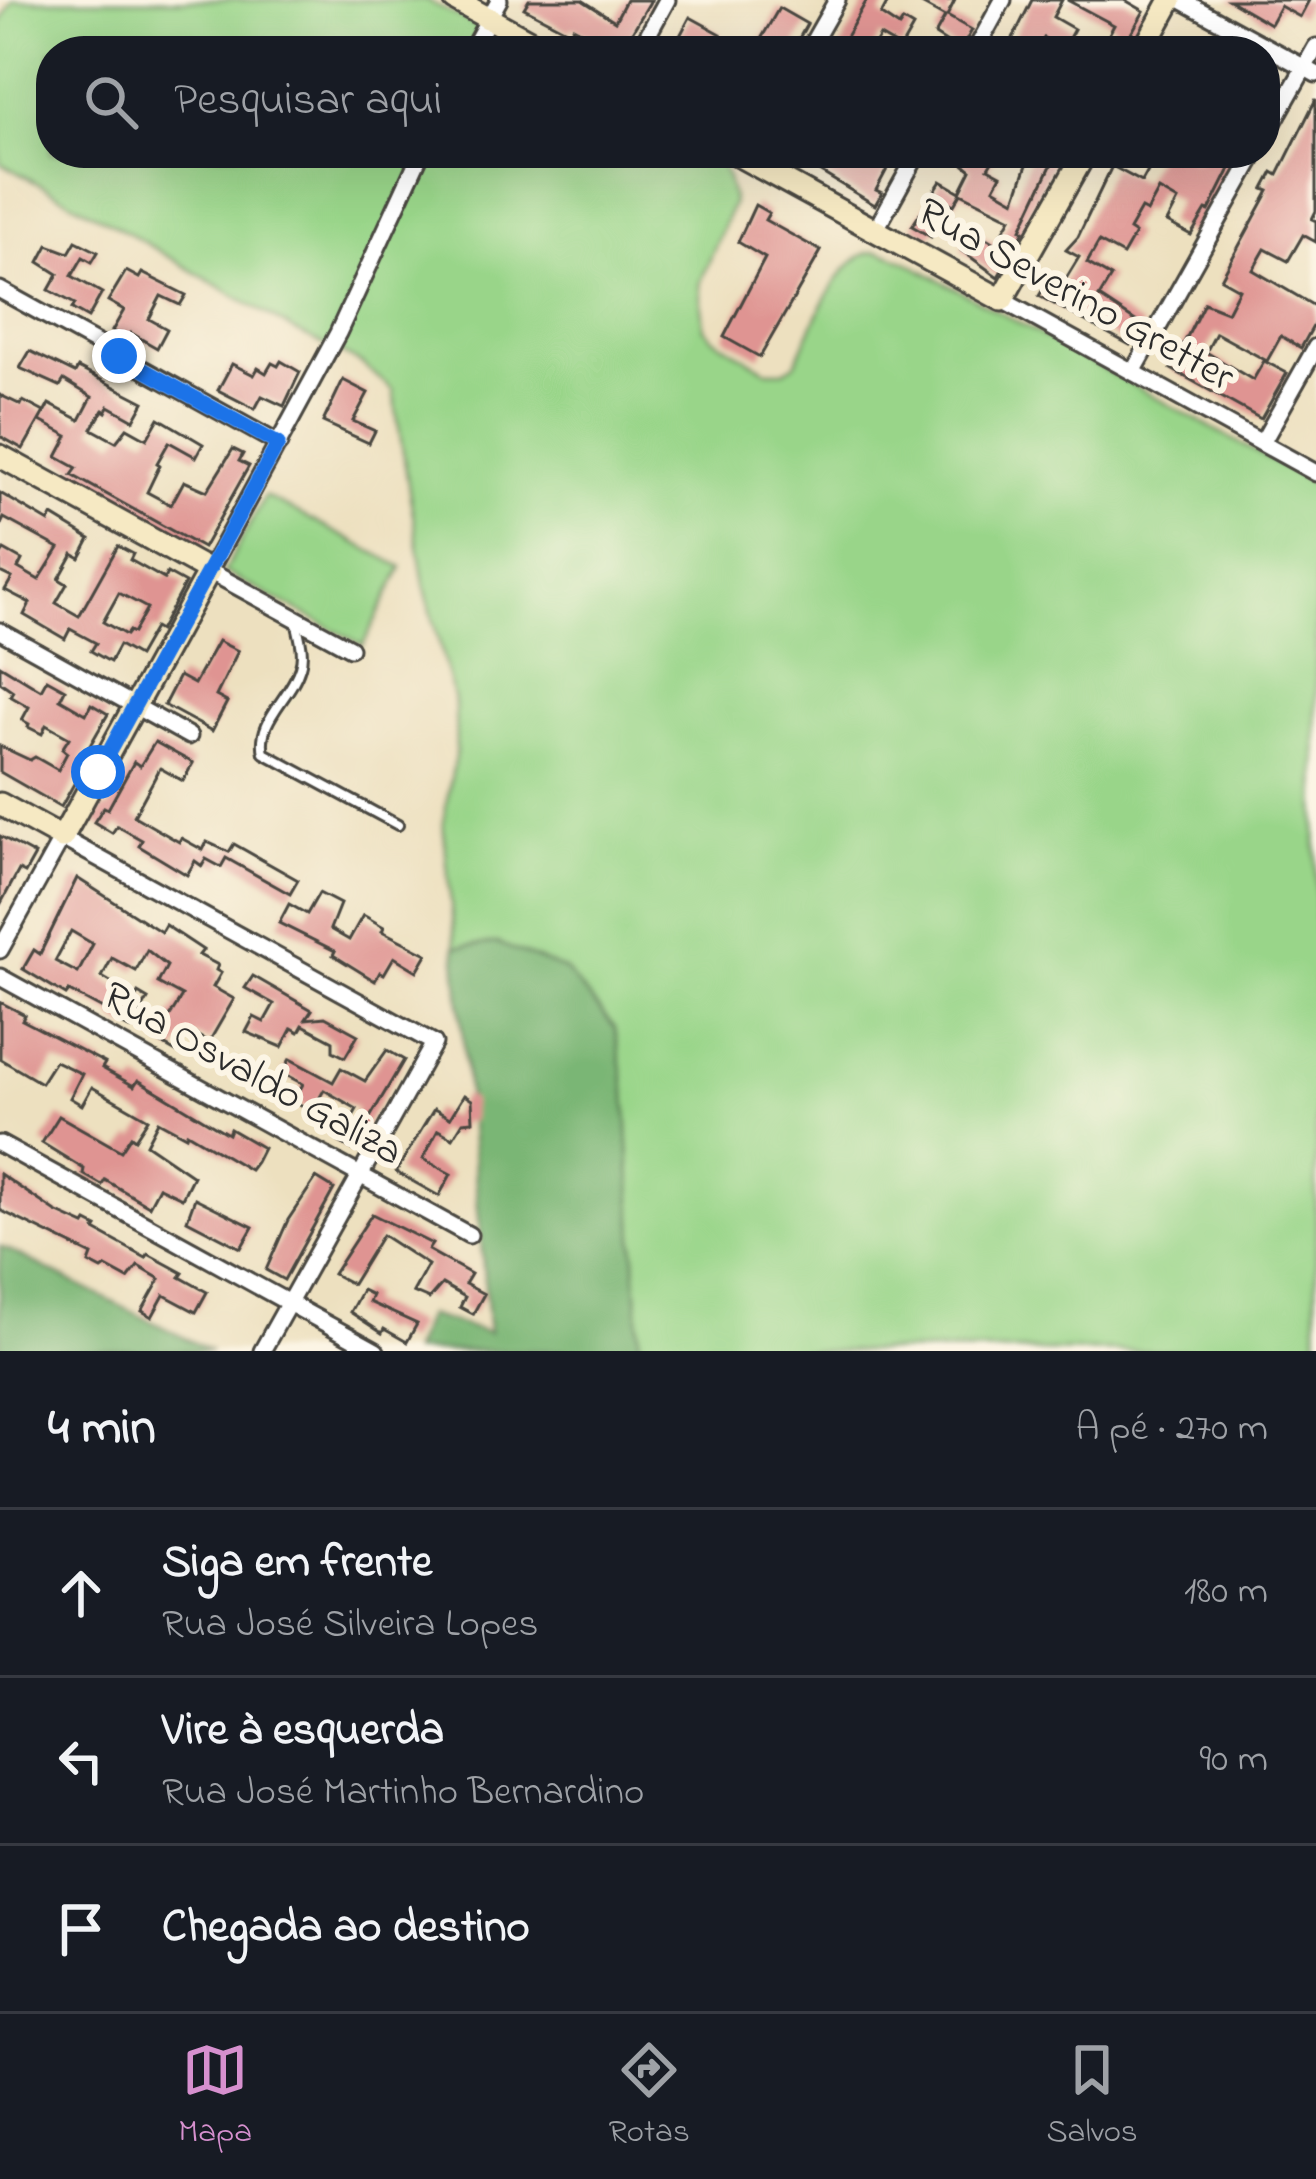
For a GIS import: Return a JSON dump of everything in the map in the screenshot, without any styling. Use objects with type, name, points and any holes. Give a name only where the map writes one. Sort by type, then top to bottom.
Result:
[{"type":"street","points":[[455,0],[494,9],[529,36]]},
{"type":"street","points":[[648,36],[668,0]]},
{"type":"street","points":[[817,36],[837,0]]},
{"type":"street","points":[[983,36],[1003,0]]},
{"type":"street","points":[[1151,36],[1171,0]]},
{"type":"street","points":[[1181,0],[1246,36]]},
{"type":"street","points":[[479,36],[494,9]]},
{"type":"street","points":[[1280,115],[1310,71],[1316,47]]},
{"type":"street","points":[[1280,54],[1310,71]]},
{"type":"street","points":[[0,950],[338,333],[414,168]]},
{"type":"street","name":"Rua Severino Gretter","points":[[766,168],[1316,472]]},
{"type":"street","points":[[875,230],[910,168]]},
{"type":"street","points":[[1002,300],[1077,168]]},
{"type":"street","points":[[1133,372],[1248,168]]},
{"type":"street","points":[[0,290],[278,444]]},
{"type":"street","points":[[1262,443],[1316,347]]},
{"type":"street","points":[[0,456],[350,648]]},
{"type":"street","points":[[0,631],[189,736]]},
{"type":"street","points":[[0,803],[434,1043],[262,1351]]},
{"type":"street","name":"Rua Osvaldo Galiza","points":[[0,977],[469,1235]]},
{"type":"street","points":[[0,1144],[376,1351]]},
{"type":"lane","points":[[296,619],[301,666],[266,725],[261,740],[264,753],[398,825]]},
{"type":"green space","points":[[13,0],[426,0],[495,36],[36,36],[36,168],[722,168],[733,202],[700,284],[704,328],[768,371],[784,371],[795,364],[839,278],[865,254],[879,252],[907,262],[1316,485],[1316,1351],[640,1351],[626,1093],[497,943],[455,947],[443,822],[456,751],[455,704],[424,584],[393,390],[361,363],[295,331],[0,163],[0,24]]},
{"type":"green space","points":[[265,496],[402,567],[363,645],[224,572]]},
{"type":"green space","points":[[497,943],[565,970],[615,1028],[626,1093],[640,1351],[412,1351],[427,1315],[489,1333],[455,947]]},
{"type":"green space","points":[[0,1246],[211,1351],[0,1351]]},
{"type":"building","points":[[529,0],[582,0],[615,21],[626,0],[651,0],[630,36],[590,36],[573,27],[570,32],[524,8]]},
{"type":"building","points":[[867,0],[889,0],[881,15],[899,27],[903,21],[913,27],[908,36],[847,36]]},
{"type":"building","points":[[914,0],[955,0],[947,16],[972,30],[969,36],[935,35],[945,17]]},
{"type":"building","points":[[1032,0],[1062,0],[1053,17],[1074,29],[1070,36],[1014,36]]},
{"type":"building","points":[[1067,0],[1125,0],[1144,11],[1130,36],[1108,36],[1114,25]]},
{"type":"building","points":[[1229,0],[1309,0],[1300,17],[1280,6],[1270,24]]},
{"type":"building","points":[[779,8],[807,24],[800,36],[763,36]]},
{"type":"building","points":[[690,17],[721,34],[720,36],[680,36]]},
{"type":"building","points":[[1316,99],[1316,211],[1312,219],[1316,242],[1303,235],[1288,261],[1265,249],[1253,270],[1316,307],[1316,321],[1301,348],[1281,336],[1267,361],[1216,333],[1206,352],[1253,380],[1264,361],[1287,373],[1261,419],[1171,369],[1204,303],[1227,312],[1239,289],[1221,279],[1269,191],[1264,189],[1273,172],[1278,175]]},
{"type":"building","points":[[814,168],[888,168],[876,190],[882,193],[875,205]]},
{"type":"building","points":[[988,168],[1001,175],[994,188],[1015,200],[1026,168],[1050,168],[1024,231],[998,277],[961,250],[973,230],[996,244],[1011,218],[961,193],[931,237],[912,226],[941,181],[960,192],[971,170]]},
{"type":"building","points":[[1111,168],[1142,182],[1150,168],[1230,168],[1191,235],[1167,222],[1178,201],[1159,190],[1129,230],[1135,234],[1123,255],[1099,242],[1087,263],[1111,277],[1099,297],[1143,326],[1130,345],[1039,296],[1050,278],[1062,285],[1079,257],[1066,250],[1078,237]]},
{"type":"building","points":[[755,205],[769,213],[765,220],[821,251],[760,357],[724,337],[765,258],[738,242]]},
{"type":"building","points":[[76,241],[98,252],[92,262],[83,257],[72,276],[102,293],[88,318],[72,309],[75,304],[49,290],[58,274],[39,262],[48,245],[69,253]]},
{"type":"building","points":[[126,271],[139,278],[142,273],[186,295],[180,305],[161,296],[149,319],[167,329],[157,348],[131,333],[127,340],[112,331],[124,310],[108,301]]},
{"type":"building","points":[[30,351],[75,373],[78,368],[144,402],[134,420],[109,406],[103,410],[92,429],[116,442],[127,428],[147,439],[159,418],[203,444],[196,457],[169,442],[157,463],[147,492],[171,505],[184,481],[207,491],[233,449],[243,454],[239,461],[249,466],[203,548],[72,475],[77,468],[57,457],[68,436],[40,421],[49,404],[80,420],[92,397],[64,380],[60,386],[20,368]]},
{"type":"building","points":[[281,361],[300,372],[284,406],[262,396],[255,409],[218,390],[232,364],[254,375],[258,368],[266,373],[272,363],[278,366]]},
{"type":"building","points":[[343,380],[368,393],[353,421],[375,431],[369,443],[323,422]]},
{"type":"building","points":[[0,395],[44,412],[23,449],[0,436]]},
{"type":"building","points":[[0,493],[90,539],[80,558],[73,554],[59,579],[67,584],[56,603],[79,616],[118,546],[133,554],[130,560],[164,579],[167,573],[185,583],[159,631],[154,628],[138,656],[119,645],[110,662],[91,651],[96,643],[70,629],[65,639],[24,615],[30,603],[5,590],[12,578],[0,572],[0,556],[4,550],[22,560],[18,568],[39,580],[59,548],[4,518],[0,527]],"holes":[[[119,593],[147,608],[133,633],[126,635],[103,622]]]},
{"type":"building","points":[[218,641],[238,651],[216,696],[227,702],[212,731],[164,705],[179,676],[194,684]]},
{"type":"building","points":[[0,665],[41,690],[47,679],[65,689],[60,699],[86,714],[91,704],[108,714],[61,807],[0,772],[0,746],[58,770],[69,738],[46,725],[42,734],[28,727],[22,720],[29,707],[10,696],[13,691],[0,682]]},
{"type":"building","points":[[155,742],[193,763],[183,781],[160,768],[134,816],[203,850],[207,842],[229,852],[234,844],[298,880],[290,894],[226,858],[221,867],[206,859],[202,866],[195,861],[187,875],[139,846],[142,840],[117,826],[112,833],[94,822],[104,807],[108,809],[134,762],[140,766]]},
{"type":"building","points":[[0,836],[35,855],[25,873],[19,870],[0,905]]},
{"type":"building","points":[[77,878],[161,932],[165,925],[203,950],[199,955],[218,965],[216,970],[221,973],[213,987],[234,999],[209,1042],[196,1035],[193,1040],[185,1036],[176,1052],[155,1040],[182,996],[158,983],[167,966],[147,950],[136,971],[112,958],[102,977],[148,999],[131,1029],[115,1021],[112,1014],[69,991],[66,995],[23,969],[34,950],[40,954]],"holes":[[[71,931],[93,944],[78,973],[55,961]]]},
{"type":"building","points":[[319,893],[340,904],[330,929],[349,940],[363,915],[384,927],[382,931],[427,954],[417,971],[394,957],[375,981],[333,955],[335,951],[279,923],[289,904],[307,914]]},
{"type":"building","points":[[253,976],[312,1010],[306,1019],[325,1017],[358,1035],[345,1057],[333,1051],[333,1041],[303,1025],[299,1032],[292,1028],[282,1047],[246,1032],[254,1017],[264,1022],[274,1004],[245,988]]},
{"type":"building","points":[[0,1002],[25,1015],[22,1020],[105,1063],[102,1068],[134,1086],[138,1080],[228,1134],[230,1129],[263,1148],[256,1162],[250,1170],[158,1121],[146,1144],[193,1176],[182,1198],[159,1187],[149,1206],[105,1180],[102,1185],[83,1174],[84,1169],[42,1143],[59,1116],[121,1151],[148,1119],[92,1087],[82,1105],[70,1098],[82,1074],[55,1061],[41,1083],[0,1059]]},
{"type":"building","points":[[387,1050],[404,1060],[362,1131],[367,1134],[357,1152],[339,1142],[357,1109],[324,1090],[312,1111],[294,1101],[303,1084],[282,1073],[290,1059],[333,1082],[341,1068],[365,1081]]},
{"type":"building","points":[[464,1095],[472,1100],[473,1121],[463,1122],[453,1138],[438,1130],[423,1159],[451,1174],[439,1196],[396,1172],[434,1109],[450,1118]]},
{"type":"building","points":[[0,1174],[56,1212],[87,1222],[146,1258],[148,1254],[183,1273],[180,1277],[207,1292],[196,1312],[164,1295],[152,1317],[142,1311],[160,1279],[138,1266],[128,1279],[106,1267],[102,1270],[89,1263],[92,1255],[0,1210]]},
{"type":"building","points":[[316,1178],[334,1189],[284,1280],[266,1270],[288,1220]]},
{"type":"building","points":[[195,1198],[253,1227],[241,1248],[187,1220]]},
{"type":"building","points":[[372,1214],[432,1244],[428,1250],[471,1274],[465,1284],[484,1294],[473,1314],[460,1307],[465,1297],[442,1284],[429,1299],[413,1292],[428,1265],[382,1235],[352,1284],[333,1274]]},
{"type":"building","points":[[362,1290],[372,1295],[369,1302],[417,1324],[407,1342],[384,1329],[382,1333],[350,1312]]},
{"type":"route","points":[[98,772],[278,444],[119,356]]}]
